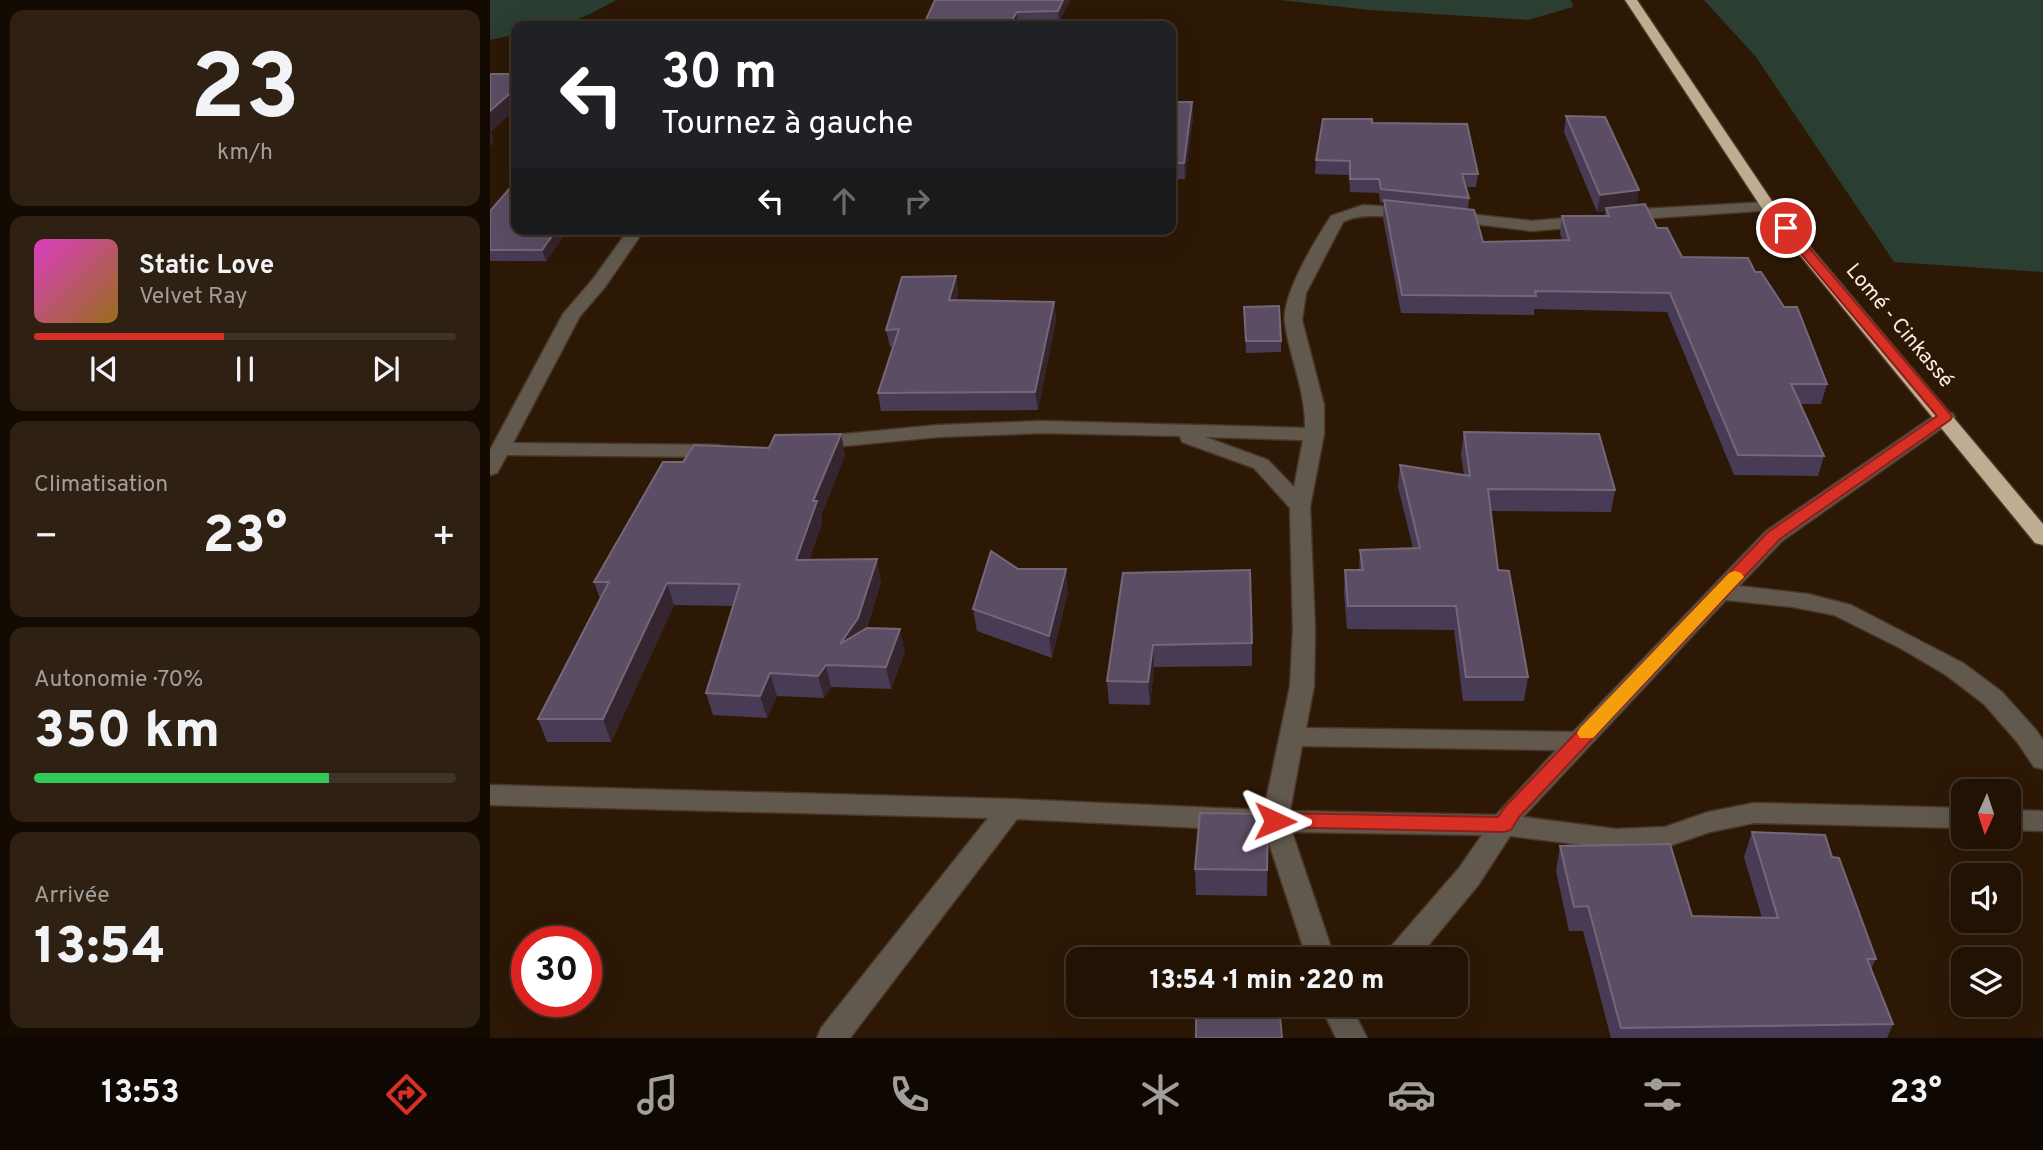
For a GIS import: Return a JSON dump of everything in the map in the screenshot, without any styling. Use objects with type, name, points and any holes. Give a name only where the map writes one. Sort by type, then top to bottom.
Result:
[{"type":"highway","name":"Lomé - Cinkassé","points":[[1632,0],[1768,207],[2043,538]]},
{"type":"street","points":[[1317,947],[1275,821],[1302,686],[1304,630],[1300,507],[1314,435],[1315,405],[1293,320],[1298,293],[1333,224],[1344,214],[1370,209],[1532,226],[1616,216],[1768,207]]},
{"type":"street","points":[[490,469],[503,449],[516,415],[572,314],[599,283],[632,235]]},
{"type":"street","points":[[1411,947],[1469,876],[1512,812],[1774,536],[1945,417]]},
{"type":"street","points":[[789,446],[938,431],[1042,428],[1314,435]]},
{"type":"street","points":[[1159,429],[1221,447],[1261,464],[1300,507]]},
{"type":"street","points":[[503,449],[736,451]]},
{"type":"street","points":[[1721,592],[1785,597],[1840,609],[1911,643],[1955,667],[1993,695],[2043,760]]},
{"type":"street","points":[[1293,737],[1579,741]]},
{"type":"street","points":[[490,795],[1010,809],[1275,821],[1504,825],[1616,839],[1666,837],[1708,822],[1754,813],[1951,818]]},
{"type":"street","points":[[832,1038],[1010,809]]},
{"type":"street","points":[[2021,820],[2043,821]]},
{"type":"green space","points":[[490,0],[616,0],[572,21],[511,21],[511,35],[490,40]]},
{"type":"green space","points":[[1280,0],[1571,0],[1573,7],[1528,20],[1370,10]]},
{"type":"green space","points":[[1704,0],[2043,0],[2043,272],[1894,262],[1756,57]]},
{"type":"building","points":[[935,0],[1063,0],[1058,11],[1017,12],[1011,21],[925,21]]},
{"type":"building","points":[[719,20],[792,20],[791,21]]},
{"type":"building","points":[[490,74],[511,74],[511,92],[490,111]]},
{"type":"building","points":[[1176,102],[1192,102],[1184,163],[1176,163]]},
{"type":"building","points":[[1566,116],[1605,117],[1639,190],[1600,195]]},
{"type":"building","points":[[1323,119],[1372,119],[1372,123],[1467,124],[1478,174],[1462,174],[1469,198],[1381,189],[1379,179],[1350,179],[1350,161],[1316,160]]},
{"type":"building","points":[[511,187],[511,235],[553,235],[542,250],[490,250],[490,211]]},
{"type":"building","points":[[1384,200],[1474,210],[1483,242],[1569,240],[1562,216],[1609,216],[1606,208],[1645,204],[1657,228],[1667,228],[1682,257],[1748,258],[1755,272],[1761,272],[1784,307],[1797,307],[1827,384],[1791,384],[1824,456],[1738,455],[1670,293],[1535,291],[1536,296],[1402,295]]},
{"type":"building","points":[[956,276],[949,300],[1054,302],[1035,392],[878,393],[899,329],[886,330],[902,277]]},
{"type":"building","points":[[1279,306],[1281,341],[1246,341],[1244,307]]},
{"type":"building","points":[[1464,432],[1599,434],[1615,490],[1488,489],[1498,570],[1509,571],[1528,677],[1466,677],[1456,606],[1348,606],[1345,570],[1363,570],[1360,550],[1420,548],[1400,465],[1470,476]]},
{"type":"building","points":[[841,434],[813,501],[817,501],[796,560],[877,559],[858,618],[840,644],[867,628],[900,629],[886,667],[826,665],[818,676],[770,673],[760,696],[706,693],[740,584],[667,583],[603,719],[538,719],[609,582],[594,582],[663,462],[683,462],[694,445],[769,448],[775,435]]},
{"type":"building","points":[[991,551],[1018,569],[1066,569],[1049,636],[973,609]]},
{"type":"building","points":[[1250,570],[1252,643],[1153,645],[1148,682],[1107,681],[1123,573]]},
{"type":"building","points":[[1200,813],[1265,814],[1268,822],[1267,870],[1195,869]]},
{"type":"building","points":[[1752,832],[1825,835],[1832,857],[1839,858],[1876,959],[1867,959],[1893,1024],[1621,1028],[1588,906],[1574,907],[1560,846],[1670,844],[1692,916],[1778,918]]},
{"type":"building","points":[[1196,1017],[1280,1017],[1282,1038],[1196,1038]]},
{"type":"slow traffic","points":[[1587,733],[1735,577]]},
{"type":"route","points":[[1275,821],[1504,825],[1512,812],[1774,536],[1945,417],[1786,228]]}]
